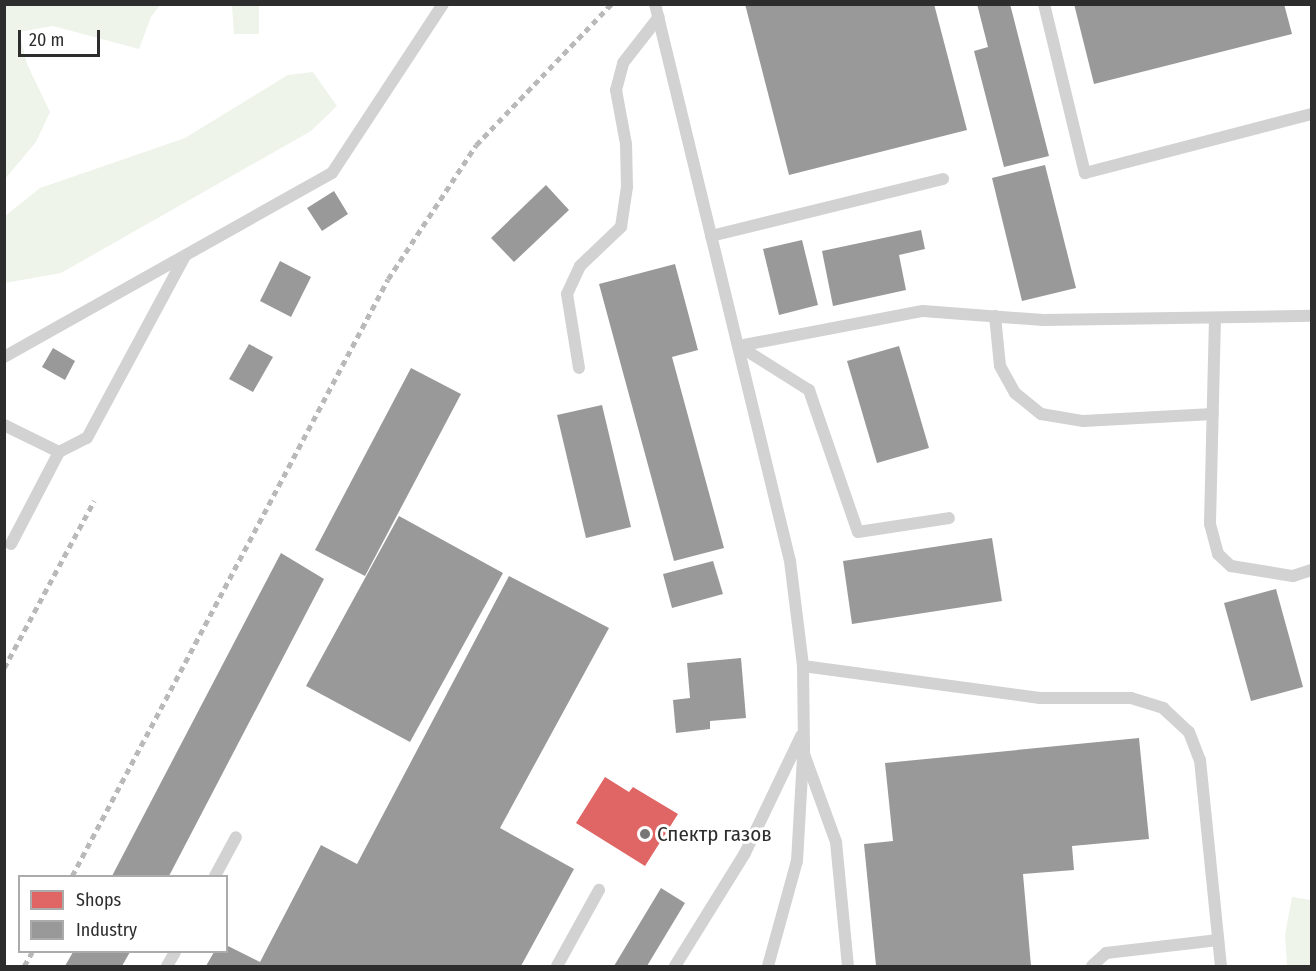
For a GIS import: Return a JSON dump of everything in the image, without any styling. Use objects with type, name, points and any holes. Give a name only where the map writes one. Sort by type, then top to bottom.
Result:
[{"type":"lane","points":[[4,357],[332,172],[443,4]]},
{"type":"lane","points":[[655,4],[789,561],[803,666],[804,754],[797,861],[768,966]]},
{"type":"lane","points":[[1044,4],[1085,172],[1311,114]]},
{"type":"lane","points":[[579,368],[567,294],[579,266],[621,227],[627,187],[626,144],[616,90],[623,63],[659,17]]},
{"type":"lane","points":[[711,236],[943,179]]},
{"type":"lane","points":[[11,544],[59,452],[87,438],[186,255]]},
{"type":"lane","points":[[739,346],[922,311],[1044,320],[1311,315]]},
{"type":"lane","points":[[995,316],[1000,366],[1015,393],[1041,414],[1083,421],[1213,414]]},
{"type":"lane","points":[[1215,318],[1210,524],[1218,554],[1231,566],[1293,576],[1311,570]]},
{"type":"lane","points":[[739,346],[809,390],[858,532],[950,518]]},
{"type":"lane","points":[[4,425],[59,452]]},
{"type":"lane","points":[[803,666],[1040,698],[1131,698],[1164,708],[1189,732],[1200,760],[1221,966]]},
{"type":"lane","points":[[675,966],[745,853],[804,730]]},
{"type":"lane","points":[[804,754],[836,842],[848,966]]},
{"type":"lane","points":[[216,875],[237,837]]},
{"type":"lane","points":[[557,966],[599,890]]},
{"type":"lane","points":[[1092,966],[1106,953],[1218,940]]},
{"type":"shaded area","points":[[5,4],[160,5],[151,17],[139,49],[53,26],[19,32],[27,64],[50,112],[36,142],[5,179]]},
{"type":"shaded area","points":[[232,5],[259,5],[259,34],[234,34]]},
{"type":"shaded area","points":[[313,72],[337,106],[311,131],[61,273],[5,283],[5,216],[40,188],[185,138],[288,75]]},
{"type":"shaded area","points":[[1292,897],[1311,900],[1311,966],[1287,966],[1285,935]]},
{"type":"building: Shops","points":[[605,777],[629,792],[633,787],[678,814],[645,866],[576,823]]},
{"type":"building: Industry","points":[[745,4],[934,4],[967,130],[789,175]]},
{"type":"building: Industry","points":[[977,4],[1010,4],[1049,156],[1004,167],[974,51],[988,47]]},
{"type":"building: Industry","points":[[1074,4],[1284,4],[1292,34],[1094,84]]},
{"type":"building: Industry","points":[[1045,165],[1076,288],[1022,301],[992,178]]},
{"type":"building: Industry","points":[[546,185],[569,210],[514,262],[491,238]]},
{"type":"building: Industry","points":[[334,191],[348,214],[322,231],[307,208]]},
{"type":"building: Industry","points":[[921,230],[925,249],[899,255],[906,290],[833,306],[822,251]]},
{"type":"building: Industry","points":[[802,240],[818,305],[779,315],[763,249]]},
{"type":"building: Industry","points":[[280,261],[311,277],[291,317],[260,301]]},
{"type":"building: Industry","points":[[675,264],[698,350],[672,357],[724,548],[674,561],[599,284]]},
{"type":"building: Industry","points":[[249,344],[273,357],[253,392],[229,379]]},
{"type":"building: Industry","points":[[899,346],[929,448],[877,463],[847,361]]},
{"type":"building: Industry","points":[[53,348],[75,361],[65,380],[42,367]]},
{"type":"building: Industry","points":[[411,368],[461,394],[365,576],[315,550]]},
{"type":"building: Industry","points":[[602,405],[631,527],[586,538],[557,415]]},
{"type":"building: Industry","points":[[399,516],[503,573],[410,742],[306,686]]},
{"type":"building: Industry","points":[[992,538],[1002,601],[852,624],[843,561]]},
{"type":"building: Industry","points":[[281,553],[324,579],[170,875],[113,875]]},
{"type":"building: Industry","points":[[713,561],[723,594],[672,608],[663,574]]},
{"type":"building: Industry","points":[[509,576],[609,628],[500,828],[574,869],[521,966],[206,966],[213,953],[228,953],[228,946],[260,962],[321,845],[357,864]]},
{"type":"building: Industry","points":[[1276,589],[1303,687],[1251,701],[1224,603]]},
{"type":"building: Industry","points":[[741,658],[746,718],[710,721],[710,729],[676,733],[673,700],[690,698],[687,663]]},
{"type":"building: Industry","points":[[1139,738],[1149,839],[1072,846],[1074,870],[1023,874],[1031,966],[876,966],[864,844],[893,841],[885,763]]},
{"type":"building: Industry","points":[[661,888],[685,903],[647,966],[614,966]]},
{"type":"building: Industry","points":[[72,953],[129,953],[122,966],[65,966]]},
{"type":"railway","points":[[73,875],[388,279],[476,145],[611,4]]},
{"type":"railway","points":[[4,668],[94,501]]},
{"type":"railway","points":[[24,966],[31,953]]},
{"type":"place","name":"Спектр газов","points":[[645,834]]}]
